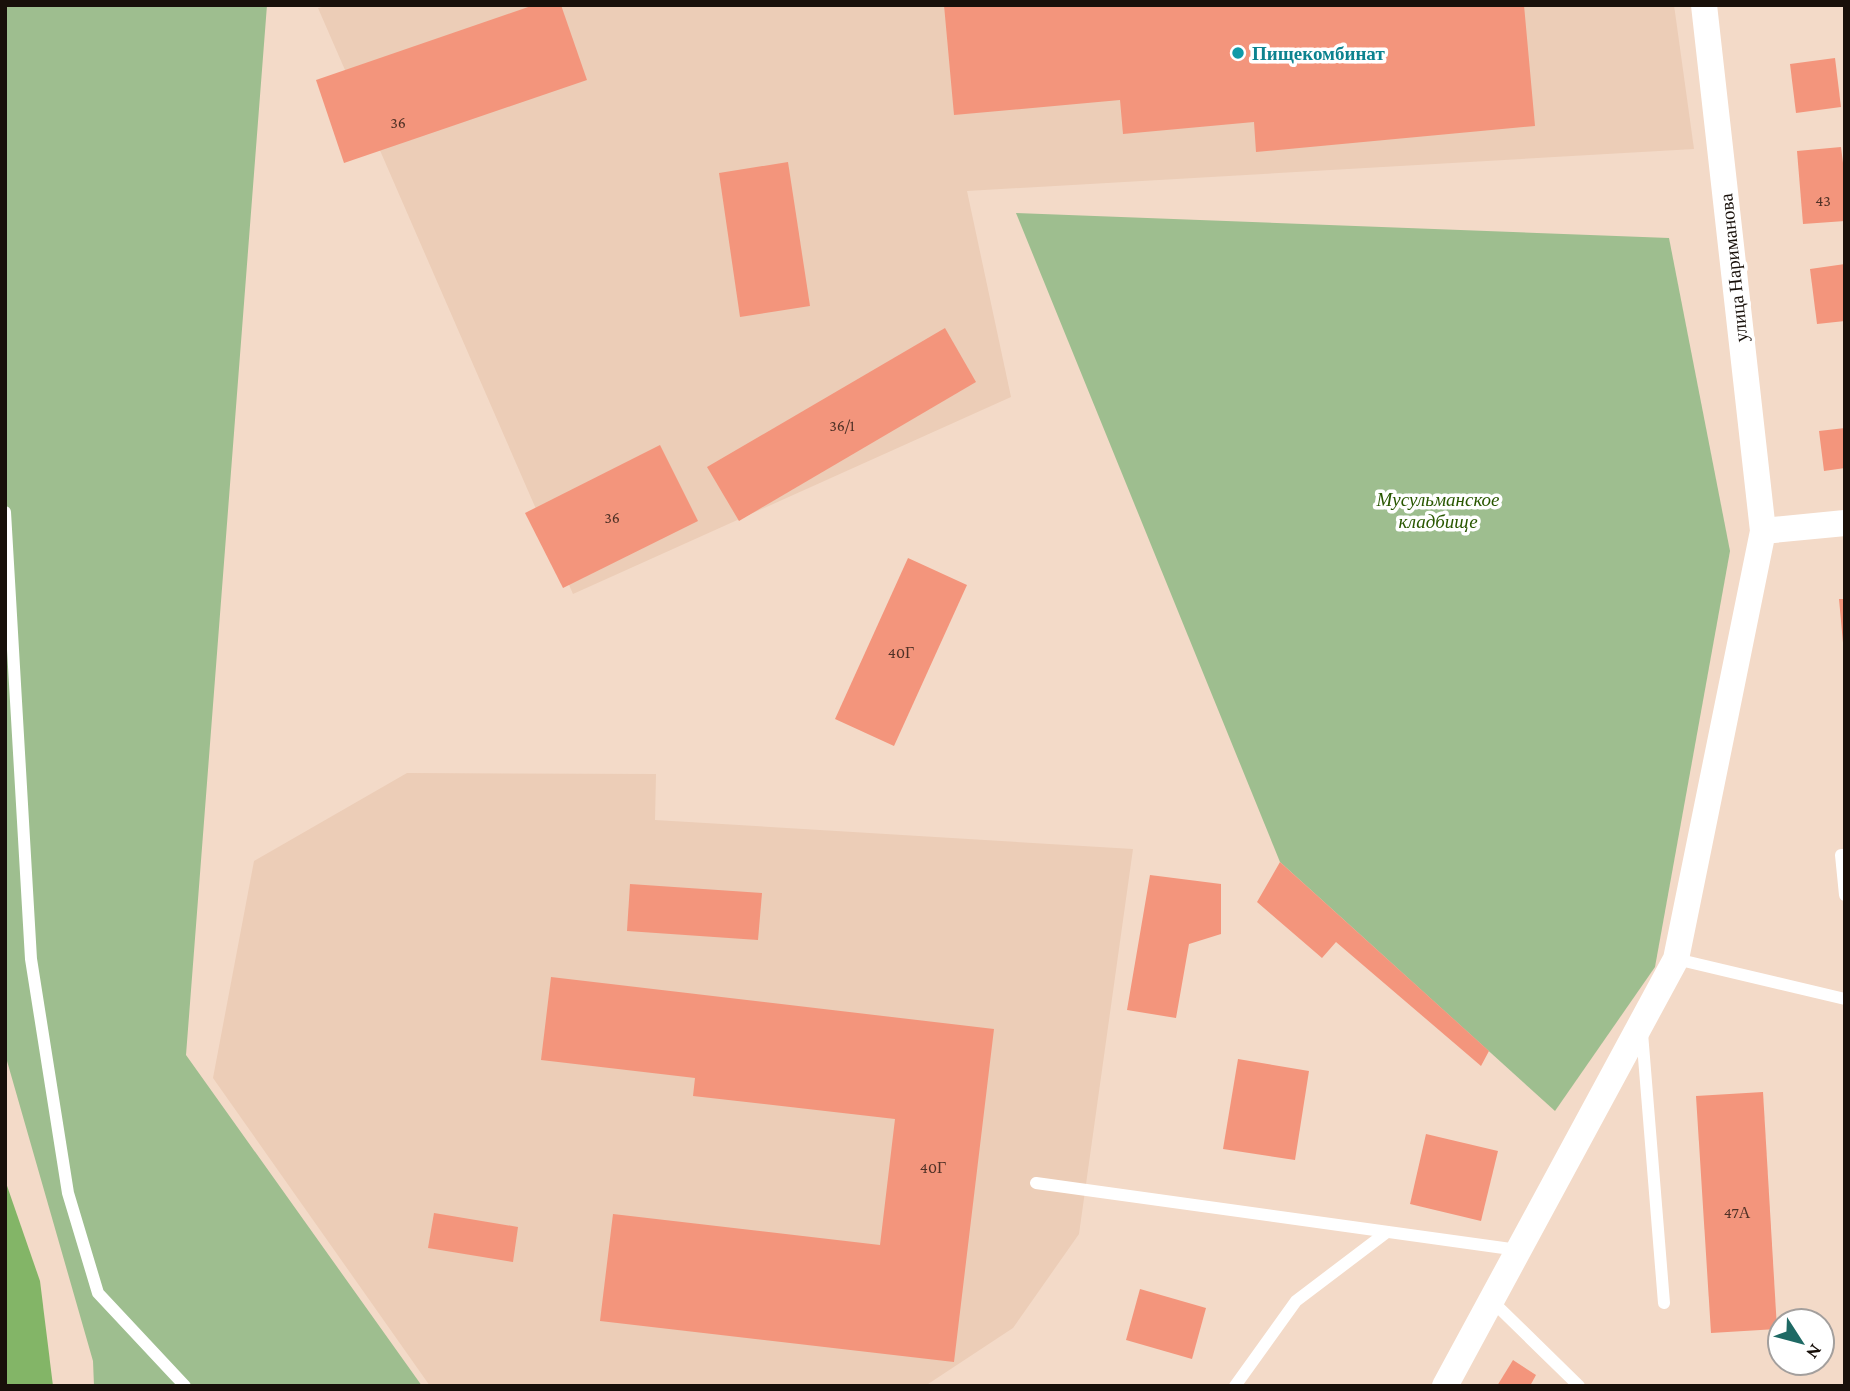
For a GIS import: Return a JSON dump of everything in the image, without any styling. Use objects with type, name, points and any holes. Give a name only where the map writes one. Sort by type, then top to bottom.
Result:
[{"type":"street","name":"улица Нариманова","points":[[1446,1386],[1676,959],[1763,531],[1704,5]]},
{"type":"street","points":[[1763,531],[1845,523]]},
{"type":"lane","points":[[5,512],[31,959],[68,1193],[98,1293],[185,1386]]},
{"type":"lane","points":[[1845,855],[1841,855],[1845,895]]},
{"type":"lane","points":[[1676,959],[1845,999]]},
{"type":"lane","points":[[1641,1022],[1664,1303]]},
{"type":"lane","points":[[1036,1183],[1518,1250]]},
{"type":"lane","points":[[1235,1386],[1296,1301],[1387,1232]]},
{"type":"lane","points":[[1492,1300],[1580,1386]]},
{"type":"shaded area","points":[[330,5],[1674,5],[1694,149],[967,191],[1011,397],[573,594],[318,8]]},
{"type":"shaded area","points":[[407,773],[656,774],[655,820],[1133,849],[1079,1234],[1013,1328],[925,1386],[430,1386],[213,1078],[254,861]]},
{"type":"green space","points":[[5,5],[267,5],[186,1055],[422,1386],[94,1386],[93,1361],[5,1054]]},
{"type":"green space","name":"Мусульманское кладбище","points":[[1016,213],[1669,238],[1730,551],[1655,967],[1555,1111],[1280,862]]},
{"type":"green space","points":[[5,1180],[40,1281],[53,1386],[5,1386]]},
{"type":"building","points":[[534,5],[561,5],[587,80],[344,163],[316,80]]},
{"type":"building","name":"Пищекомбинат","points":[[944,5],[1524,5],[1535,126],[1256,152],[1254,122],[1123,134],[1120,100],[954,115]]},
{"type":"building","points":[[1835,58],[1841,107],[1796,113],[1790,64]]},
{"type":"building","points":[[1841,147],[1845,179],[1845,221],[1803,224],[1797,151]]},
{"type":"building","points":[[788,162],[810,306],[740,317],[719,173]]},
{"type":"building","points":[[1845,264],[1845,321],[1817,324],[1810,269]]},
{"type":"building","points":[[945,328],[976,382],[739,521],[707,467]]},
{"type":"building","points":[[1845,428],[1845,468],[1824,471],[1819,431]]},
{"type":"building","points":[[660,445],[698,521],[563,588],[525,513]]},
{"type":"building","points":[[908,558],[967,585],[894,746],[835,719]]},
{"type":"building","points":[[1839,599],[1845,599],[1845,643],[1843,643]]},
{"type":"building","points":[[1280,862],[1489,1051],[1481,1066],[1336,942],[1322,958],[1257,902]]},
{"type":"building","points":[[1150,875],[1221,884],[1221,934],[1189,944],[1176,1018],[1127,1010]]},
{"type":"building","points":[[630,884],[762,893],[758,940],[627,931]]},
{"type":"building","points":[[551,977],[994,1029],[954,1362],[600,1321],[613,1214],[880,1245],[895,1119],[693,1096],[695,1078],[541,1060]]},
{"type":"building","points":[[1238,1059],[1309,1071],[1295,1160],[1223,1149]]},
{"type":"building","points":[[1763,1092],[1776,1307],[1766,1307],[1766,1330],[1711,1333],[1696,1096]]},
{"type":"building","points":[[1426,1134],[1498,1151],[1481,1221],[1410,1204]]},
{"type":"building","points":[[434,1213],[518,1227],[513,1262],[428,1248]]},
{"type":"building","points":[[1140,1289],[1206,1308],[1192,1359],[1126,1340]]},
{"type":"building","points":[[1513,1360],[1536,1375],[1530,1386],[1497,1386]]},
{"type":"place","name":"Пищекомбинат","points":[[1238,53]]}]
